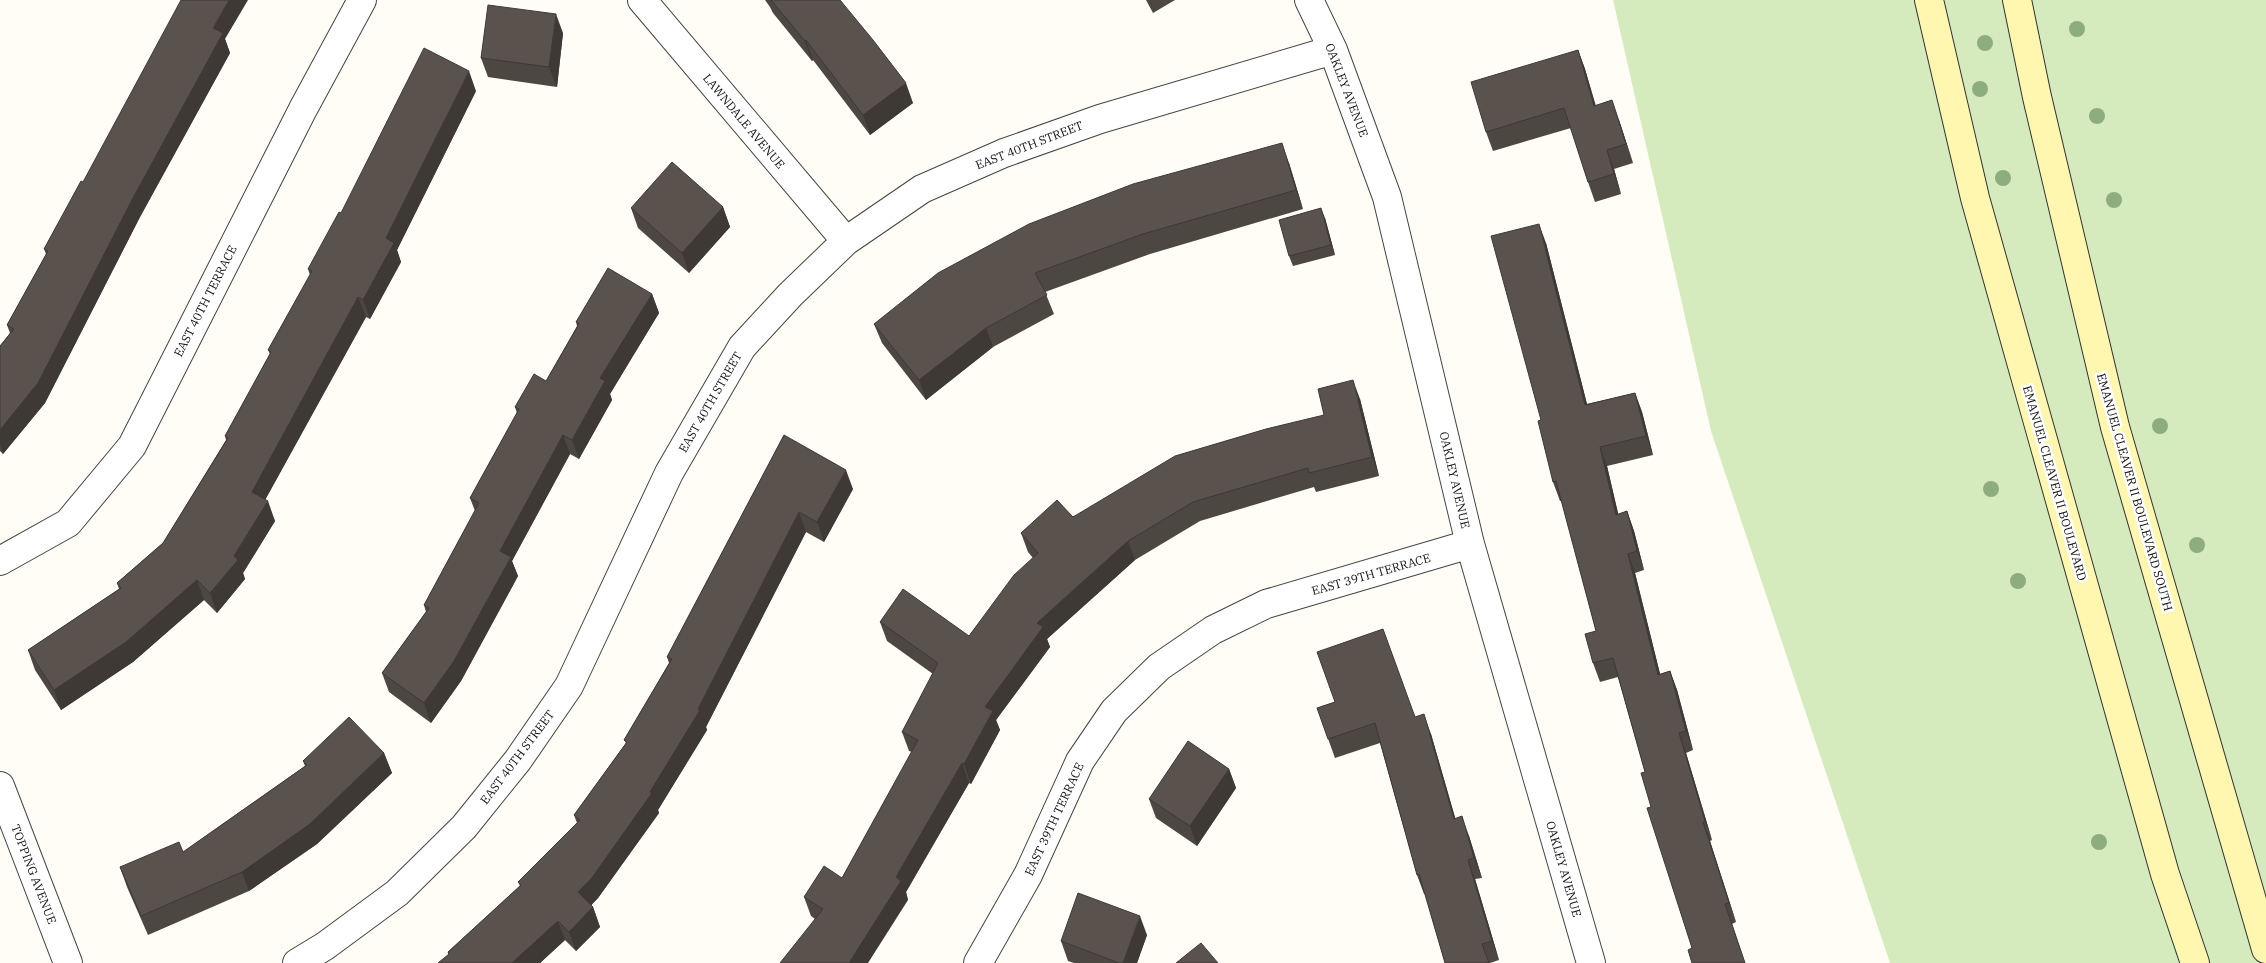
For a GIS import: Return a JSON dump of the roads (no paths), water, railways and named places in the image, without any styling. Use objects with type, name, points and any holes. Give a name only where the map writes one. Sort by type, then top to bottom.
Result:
[{"type":"main road","name":"EMANUEL CLEAVER II BOULEVARD","points":[[1929,0],[1975,198],[2165,874],[2195,963]]},
{"type":"main road","name":"EMANUEL CLEAVER II BOULEVARD SOUTH","points":[[2017,0],[2037,97],[2115,427],[2266,949]]},
{"type":"street","name":"EAST 40TH TERRACE","points":[[0,561],[68,523],[132,446],[303,109],[362,0]]},
{"type":"street","name":"LAWNDALE AVENUE","points":[[642,0],[846,241]]},
{"type":"street","name":"OAKLEY AVENUE","points":[[1309,0],[1333,50],[1387,198],[1470,544],[1591,963]]},
{"type":"street","name":"EAST 40TH STREET","points":[[297,963],[325,946],[397,893],[464,826],[518,760],[569,686],[669,473],[742,347],[790,295],[846,241],[922,189],[1004,153],[1100,118],[1333,50]]},
{"type":"street","name":"EAST 39TH TERRACE","points":[[978,963],[1028,875],[1080,761],[1114,711],[1159,667],[1213,630],[1266,604],[1470,544]]},
{"type":"street","name":"TOPPING AVENUE","points":[[0,786],[68,963]]}]
